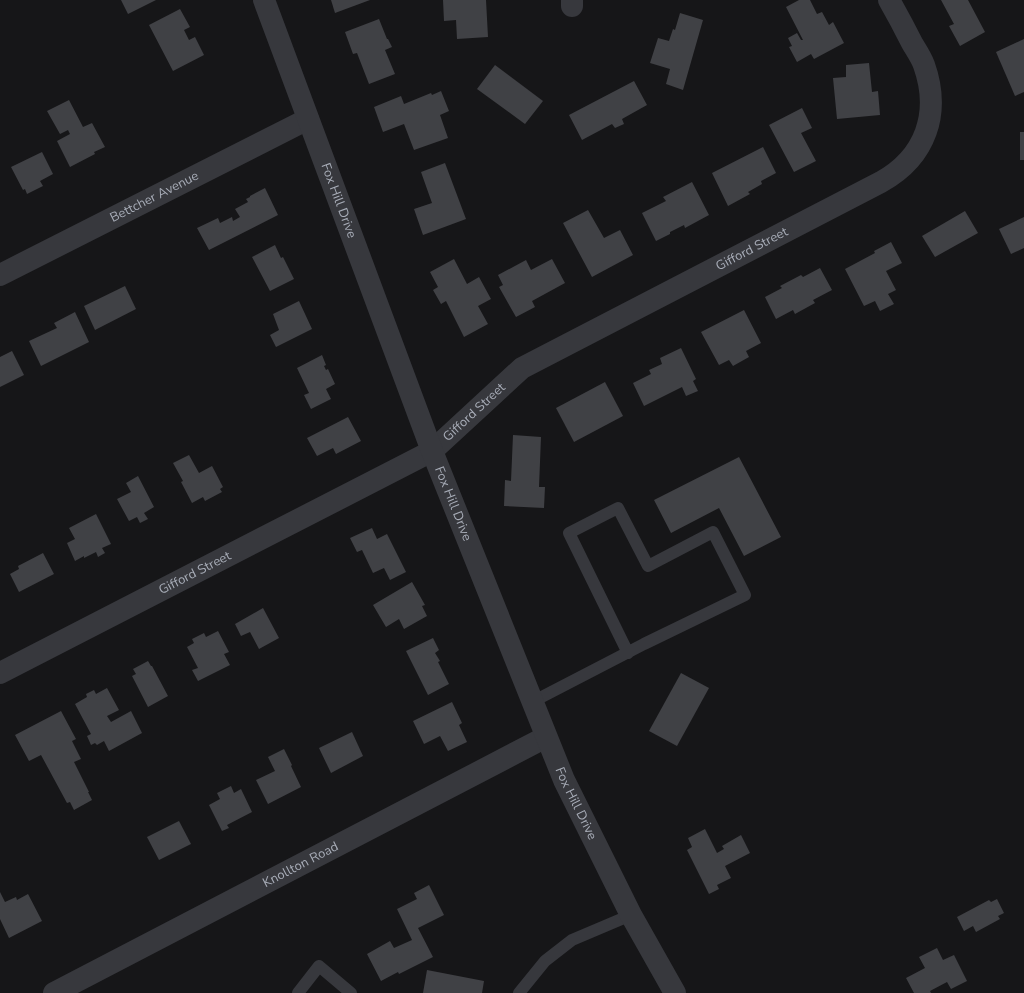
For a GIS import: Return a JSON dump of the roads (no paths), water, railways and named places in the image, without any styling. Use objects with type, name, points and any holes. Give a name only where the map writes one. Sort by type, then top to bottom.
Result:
[{"type":"street","name":"Fox Hill Drive","points":[[264,0],[432,451],[546,737],[564,780],[632,915],[675,993]]},
{"type":"street","name":"Gifford Street","points":[[0,673],[432,451],[522,368],[890,177],[902,168],[913,155],[928,128],[931,103],[930,87],[923,64],[890,0]]},
{"type":"street","name":"Bettcher Avenue","points":[[0,275],[308,119]]},
{"type":"street","name":"Knollton Road","points":[[54,993],[546,737]]},
{"type":"lane","points":[[532,702],[745,595],[713,532],[648,566],[618,508],[569,533],[628,653]]},
{"type":"lane","points":[[519,993],[545,961],[572,940],[632,915]]},
{"type":"lane","points":[[298,993],[319,966],[351,993]]}]
